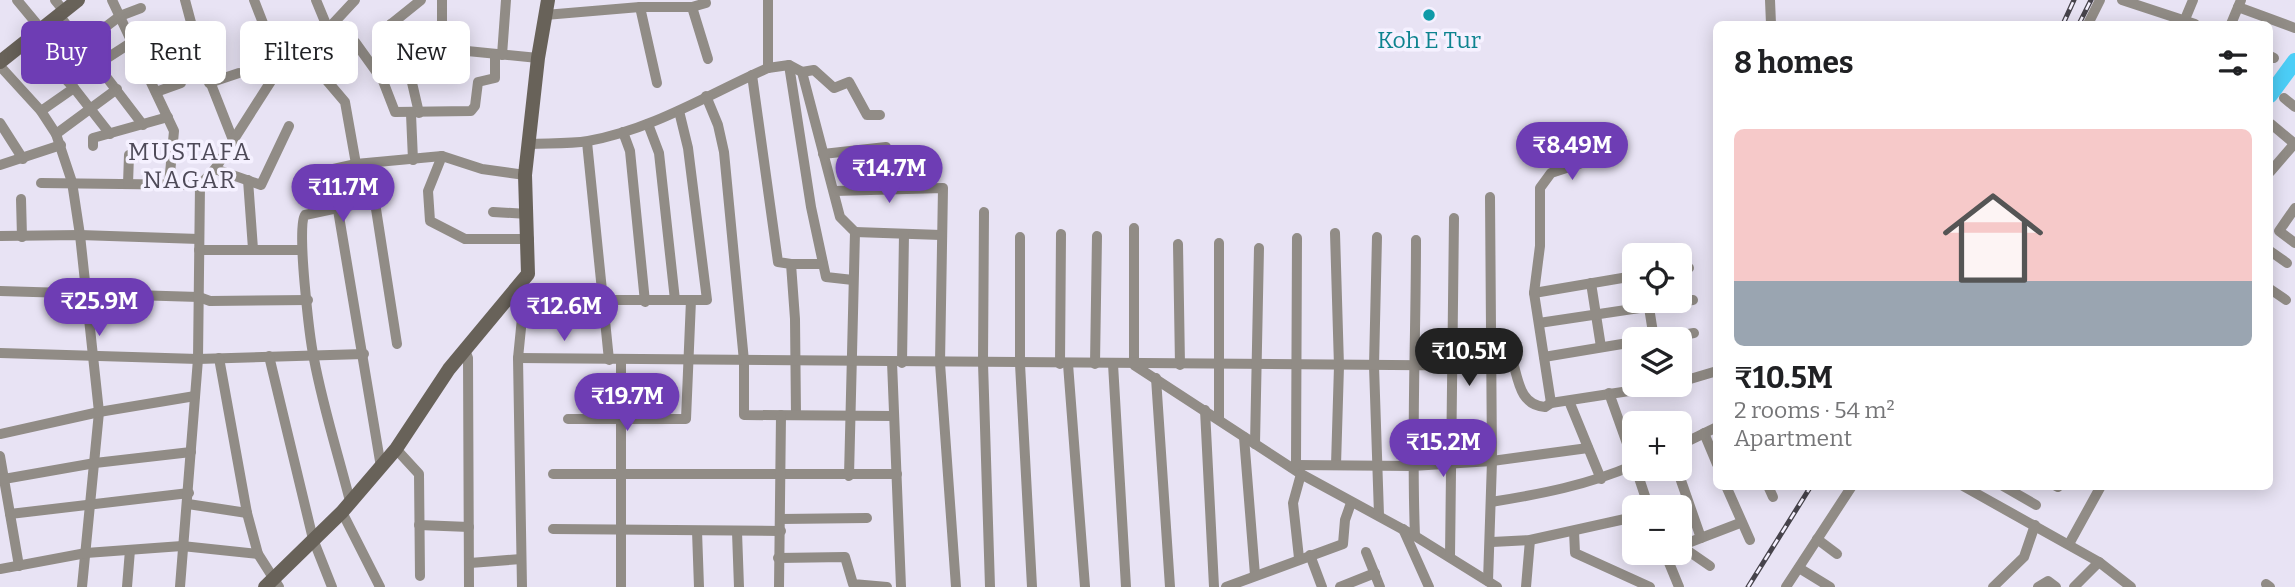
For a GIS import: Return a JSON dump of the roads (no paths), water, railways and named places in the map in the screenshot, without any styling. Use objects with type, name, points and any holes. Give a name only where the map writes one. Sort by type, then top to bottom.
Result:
[{"type":"street","points":[[17,0],[34,21]]},
{"type":"street","points":[[59,9],[79,0]]},
{"type":"street","points":[[113,0],[125,27]]},
{"type":"street","points":[[185,0],[191,21]]},
{"type":"street","points":[[254,0],[262,21]]},
{"type":"street","points":[[316,0],[325,21]]},
{"type":"street","points":[[335,21],[355,0]]},
{"type":"street","points":[[395,21],[421,0]]},
{"type":"street","points":[[442,0],[442,27],[447,49],[538,58]]},
{"type":"street","points":[[358,44],[383,81],[395,112],[474,109],[478,82],[495,78],[506,0]]},
{"type":"street","points":[[219,358],[247,513],[258,554],[273,584],[346,507],[396,449],[449,369],[465,350],[517,299],[528,274],[526,175],[538,58],[547,7],[640,7],[674,3],[692,6],[706,3],[705,0]]},
{"type":"street","points":[[768,0],[768,68]]},
{"type":"street","points":[[1770,0],[1771,21]]},
{"type":"street","points":[[2090,21],[2101,0]]},
{"type":"street","points":[[2122,0],[2181,21]]},
{"type":"street","points":[[2188,21],[2193,0]]},
{"type":"street","points":[[2232,21],[2240,4],[2295,28]]},
{"type":"street","points":[[692,6],[708,59]]},
{"type":"street","points":[[640,7],[657,83]]},
{"type":"street","points":[[111,23],[120,16],[141,8]]},
{"type":"street","points":[[21,45],[0,64],[41,111],[59,139],[72,183],[95,354],[99,412],[82,587]]},
{"type":"street","points":[[789,65],[811,207],[826,277],[853,280]]},
{"type":"street","points":[[529,144],[587,142],[623,132],[679,111],[768,68],[789,65],[802,72],[814,70],[834,88],[849,82],[867,115],[880,115]]},
{"type":"street","points":[[802,72],[840,217],[855,232],[941,235]]},
{"type":"street","points":[[226,77],[239,73]]},
{"type":"street","points":[[752,75],[778,262],[823,264]]},
{"type":"street","points":[[111,82],[143,125]]},
{"type":"street","points":[[70,84],[110,134]]},
{"type":"street","points":[[152,84],[169,117],[174,136],[169,184]]},
{"type":"street","points":[[156,92],[178,84]]},
{"type":"street","points":[[209,84],[233,140]]},
{"type":"street","points":[[180,587],[198,359],[200,185],[215,169],[269,84]]},
{"type":"street","points":[[332,84],[345,102],[356,164]]},
{"type":"street","points":[[410,84],[415,113],[413,160]]},
{"type":"street","points":[[41,111],[74,89]]},
{"type":"street","points":[[0,164],[23,159],[59,139],[91,108],[117,89]]},
{"type":"street","points":[[706,96],[719,125],[724,152],[744,361],[744,415],[894,416]]},
{"type":"street","points":[[2284,98],[2295,107]]},
{"type":"street","points":[[517,299],[645,302],[707,300],[688,148],[679,111]]},
{"type":"street","points":[[93,146],[93,138],[169,117]]},
{"type":"street","points":[[0,123],[23,159]]},
{"type":"street","points":[[648,124],[659,153],[675,300]]},
{"type":"street","points":[[215,169],[261,185],[289,125]]},
{"type":"street","points":[[2273,126],[2295,143],[2273,166]]},
{"type":"street","points":[[623,132],[629,151],[645,302]]},
{"type":"street","points":[[587,142],[601,301],[615,360],[621,417],[621,587]]},
{"type":"street","points":[[823,154],[886,147]]},
{"type":"street","points":[[128,184],[129,155]]},
{"type":"street","points":[[311,174],[356,164],[442,156],[482,169],[526,175]]},
{"type":"street","points":[[442,156],[428,191],[430,221],[465,239],[529,239]]},
{"type":"street","points":[[1551,403],[1534,293],[1540,246],[1540,188],[1551,173],[1588,161]]},
{"type":"street","points":[[369,164],[397,344]]},
{"type":"street","points":[[248,180],[253,248]]},
{"type":"street","points":[[41,183],[200,185]]},
{"type":"street","points":[[834,191],[943,188],[940,363],[956,587]]},
{"type":"street","points":[[1490,197],[1493,584]]},
{"type":"street","points":[[21,199],[22,237]]},
{"type":"street","points":[[375,200],[302,218],[300,250],[313,358],[346,507],[380,587]]},
{"type":"street","points":[[2295,208],[2279,231],[2295,243]]},
{"type":"street","points":[[338,209],[381,467]]},
{"type":"street","points":[[494,212],[528,214]]},
{"type":"street","points":[[984,212],[983,363],[990,587]]},
{"type":"street","points":[[1450,557],[1454,218]]},
{"type":"street","points":[[1134,228],[1134,365]]},
{"type":"street","points":[[849,475],[855,232]]},
{"type":"street","points":[[1335,233],[1339,366],[1336,465]]},
{"type":"street","points":[[901,587],[894,416],[904,234]]},
{"type":"street","points":[[1061,234],[1064,364],[1085,587]]},
{"type":"street","points":[[0,236],[80,235],[300,250]]},
{"type":"street","points":[[1095,364],[1097,236]]},
{"type":"street","points":[[1020,237],[1020,364],[1032,587]]},
{"type":"street","points":[[1377,237],[1374,366],[1375,465],[1379,515]]},
{"type":"street","points":[[1297,238],[1296,469],[1293,503],[1304,556],[1322,587]]},
{"type":"street","points":[[1416,240],[1416,367],[1412,466],[1416,536]]},
{"type":"street","points":[[1219,243],[1219,419]]},
{"type":"street","points":[[1178,244],[1180,365]]},
{"type":"street","points":[[1255,444],[1259,248]]},
{"type":"street","points":[[2273,253],[2287,263]]},
{"type":"street","points":[[791,264],[796,415]]},
{"type":"street","points":[[1534,293],[1622,278]]},
{"type":"street","points":[[1591,283],[1601,348]]},
{"type":"street","points":[[0,291],[199,296],[210,301],[308,300]]},
{"type":"street","points":[[2273,291],[2286,300]]},
{"type":"street","points":[[517,299],[522,587]]},
{"type":"street","points":[[568,419],[686,419],[691,300]]},
{"type":"street","points":[[1539,323],[1622,308]]},
{"type":"street","points":[[1544,357],[1622,344]]},
{"type":"street","points":[[465,350],[468,358],[469,587]]},
{"type":"street","points":[[0,353],[198,359],[269,355],[313,358],[364,354]]},
{"type":"street","points":[[269,355],[313,539],[332,587]]},
{"type":"street","points":[[518,358],[1492,368],[1514,366],[1521,393],[1529,402],[1545,407],[1551,403],[1622,391]]},
{"type":"street","points":[[1113,364],[1126,587]]},
{"type":"street","points":[[1134,365],[1351,503],[1404,529],[1493,584]]},
{"type":"street","points":[[1692,378],[1713,372]]},
{"type":"street","points":[[1156,378],[1170,587]]},
{"type":"street","points":[[1609,393],[1622,430]]},
{"type":"street","points":[[0,434],[99,412],[195,396]]},
{"type":"street","points":[[1569,401],[1601,479]]},
{"type":"street","points":[[1205,410],[1214,587]]},
{"type":"street","points":[[779,587],[781,415]]},
{"type":"street","points":[[1692,439],[1713,429]]},
{"type":"street","points":[[1704,433],[1713,454]]},
{"type":"street","points":[[1244,437],[1255,575]]},
{"type":"street","points":[[1296,469],[1336,465],[1412,466],[1492,461],[1588,448]]},
{"type":"street","points":[[396,449],[418,470],[421,576]]},
{"type":"street","points":[[4,479],[95,463],[191,452]]},
{"type":"street","points":[[0,456],[19,566]]},
{"type":"street","points":[[1491,502],[1552,492],[1622,471]]},
{"type":"street","points":[[554,474],[897,474]]},
{"type":"street","points":[[1681,481],[1700,538]]},
{"type":"street","points":[[1728,490],[1750,540]]},
{"type":"street","points":[[1786,587],[1849,490]]},
{"type":"street","points":[[1974,490],[2099,562],[2131,587]]},
{"type":"street","points":[[2010,490],[2036,505]]},
{"type":"street","points":[[2069,544],[2099,490]]},
{"type":"street","points":[[10,514],[91,504],[188,498],[247,513]]},
{"type":"street","points":[[1226,587],[1304,556],[1343,544],[1345,520],[1351,503]]},
{"type":"street","points":[[781,519],[867,518]]},
{"type":"street","points":[[1492,542],[1530,540],[1622,520]]},
{"type":"street","points":[[1692,541],[1741,523]]},
{"type":"street","points":[[419,525],[468,527]]},
{"type":"street","points":[[1993,587],[2024,558],[2035,525]]},
{"type":"street","points":[[553,529],[780,531]]},
{"type":"street","points":[[1404,529],[1429,587]]},
{"type":"street","points":[[698,531],[699,587]]},
{"type":"street","points":[[1574,531],[1575,553],[1650,587]]},
{"type":"street","points":[[737,532],[738,587]]},
{"type":"street","points":[[1818,539],[1837,554]]},
{"type":"street","points":[[1526,587],[1530,540]]},
{"type":"street","points":[[0,569],[86,553],[183,546],[258,554]]},
{"type":"street","points":[[127,587],[130,550]]},
{"type":"street","points":[[1366,552],[1380,587]]},
{"type":"street","points":[[1692,554],[1710,566]]},
{"type":"street","points":[[778,558],[845,558],[849,561],[853,584],[887,587]]},
{"type":"street","points":[[470,563],[521,559]]},
{"type":"street","points":[[2074,587],[2099,562]]},
{"type":"street","points":[[1670,565],[1679,587]]},
{"type":"street","points":[[1799,568],[1830,587]]},
{"type":"street","points":[[1340,587],[1375,573]]},
{"type":"street","points":[[2038,587],[2048,581],[2056,587]]},
{"type":"waterway","points":[[2273,91],[2295,61]]},
{"type":"railway","points":[[2064,21],[2074,0]]},
{"type":"railway","points":[[2080,21],[2091,0]]},
{"type":"railway","points":[[1748,587],[1809,490]]},
{"type":"place","name":"Koh E Tur","points":[[1429,15]]},
{"type":"district","name":"MUSTAFA NAGAR","points":[[190,166]]}]
